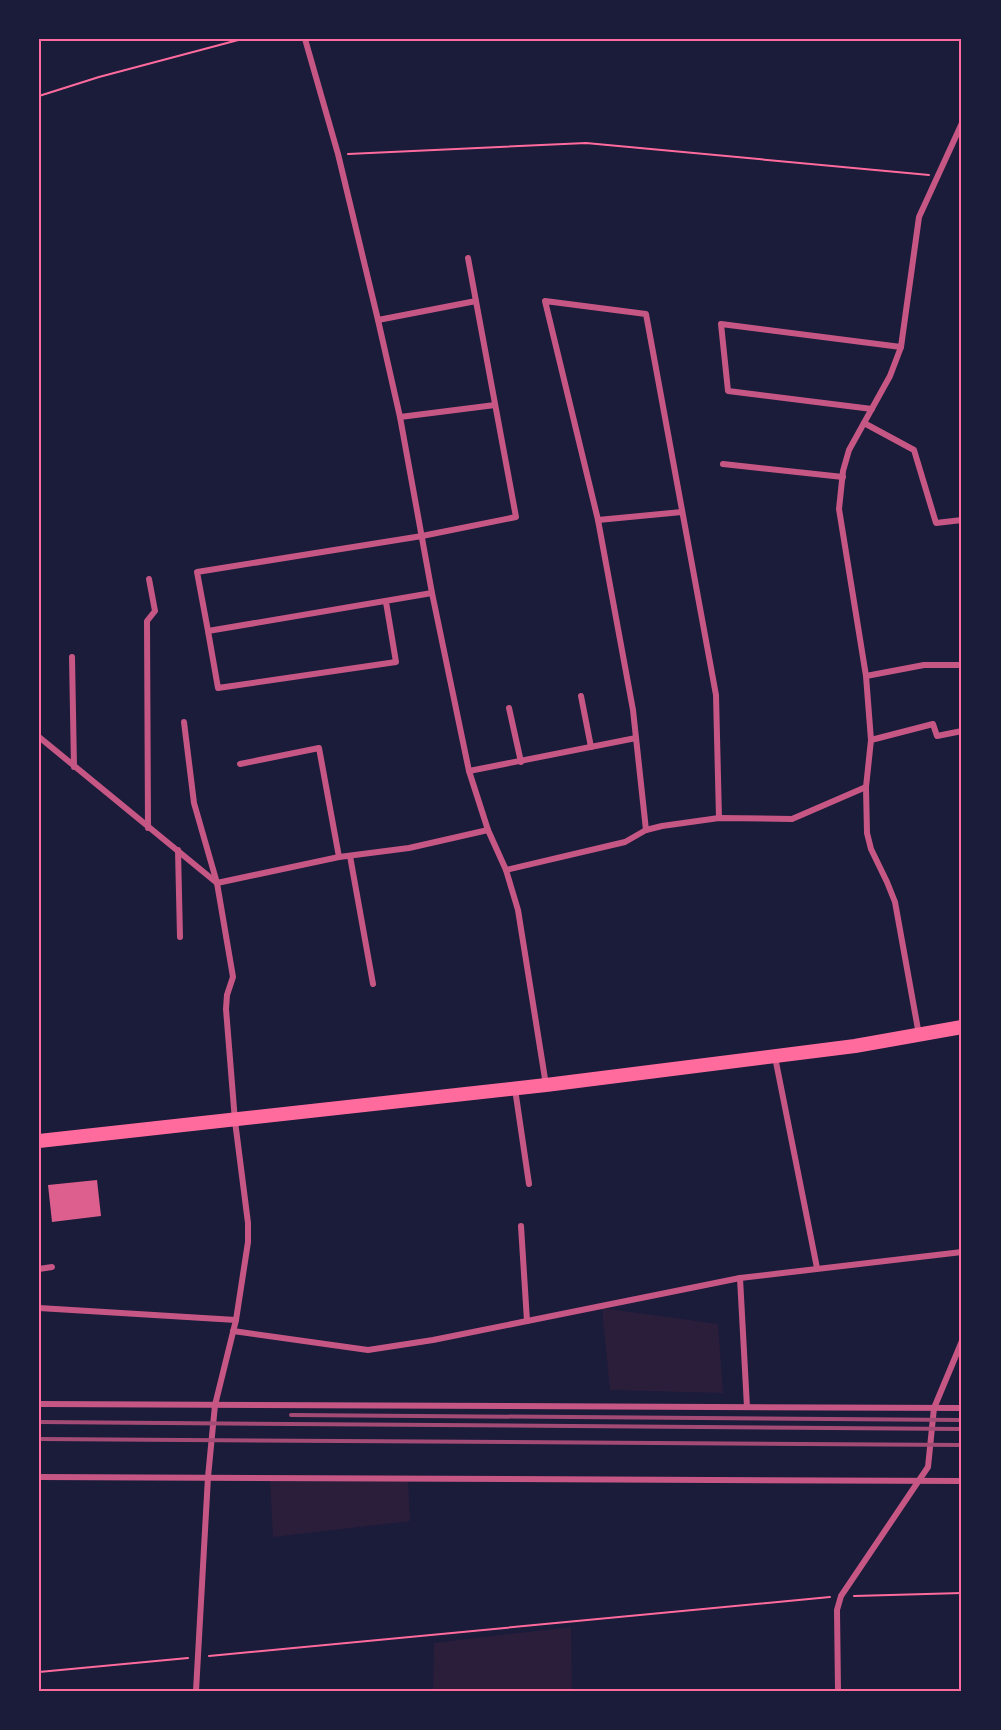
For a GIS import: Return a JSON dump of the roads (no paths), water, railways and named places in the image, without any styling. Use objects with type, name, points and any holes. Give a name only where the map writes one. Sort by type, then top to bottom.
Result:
[{"type":"highway","points":[[39,1142],[514,1089],[775,1056],[962,1027]]},
{"type":"street","points":[[304,39],[338,154],[400,417],[432,593],[469,771],[488,830],[506,870],[518,910],[546,1085]]},
{"type":"street","points":[[919,1035],[895,902],[871,849],[867,833],[866,787],[871,740],[866,676],[839,509],[849,450],[890,376],[901,347],[919,217],[962,123]]},
{"type":"street","points":[[386,602],[396,662],[218,688],[197,572],[422,536],[516,518],[468,258]]},
{"type":"street","points":[[378,320],[476,301]]},
{"type":"street","points":[[646,830],[633,710],[598,520],[544,301],[646,314],[716,695],[719,818]]},
{"type":"street","points":[[872,409],[728,391],[721,324],[901,347]]},
{"type":"street","points":[[400,417],[495,405]]},
{"type":"street","points":[[864,423],[914,450],[936,523],[962,520]]},
{"type":"street","points":[[723,464],[843,477]]},
{"type":"street","points":[[598,520],[682,512]]},
{"type":"street","points":[[148,828],[147,621],[155,610],[149,579]]},
{"type":"street","points":[[208,631],[432,593]]},
{"type":"street","points":[[72,657],[74,766]]},
{"type":"street","points":[[866,676],[924,665],[962,664]]},
{"type":"street","points":[[581,696],[591,747]]},
{"type":"street","points":[[509,708],[521,762]]},
{"type":"street","points":[[184,722],[194,803],[217,883],[233,976],[227,994],[226,1009],[235,1121],[248,1222],[248,1242],[236,1320],[215,1405],[208,1477],[196,1691]]},
{"type":"street","points":[[871,740],[933,724],[937,736],[962,731]]},
{"type":"street","points":[[39,737],[217,883]]},
{"type":"street","points":[[469,771],[636,738]]},
{"type":"street","points":[[240,764],[319,748],[339,857]]},
{"type":"street","points":[[506,870],[625,842],[646,830],[662,826],[719,818],[792,819],[866,787]]},
{"type":"street","points":[[217,883],[339,857],[409,848],[488,830]]},
{"type":"street","points":[[178,850],[180,937]]},
{"type":"street","points":[[350,856],[373,984]]},
{"type":"street","points":[[775,1056],[817,1268]]},
{"type":"street","points":[[514,1089],[528,1184]]},
{"type":"street","points":[[521,1226],[527,1321]]},
{"type":"street","points":[[233,1331],[368,1350],[433,1340],[740,1278],[962,1252]]},
{"type":"street","points":[[39,1269],[52,1267]]},
{"type":"street","points":[[740,1278],[747,1407]]},
{"type":"street","points":[[39,1308],[236,1320]]},
{"type":"street","points":[[838,1691],[837,1610],[841,1596],[927,1467],[934,1408],[962,1341]]},
{"type":"street","points":[[39,1404],[962,1408]]},
{"type":"street","points":[[39,1477],[962,1481]]},
{"type":"railway","points":[[291,1415],[962,1420]]},
{"type":"railway","points":[[39,1422],[962,1429]]},
{"type":"railway","points":[[39,1439],[962,1445]]}]
